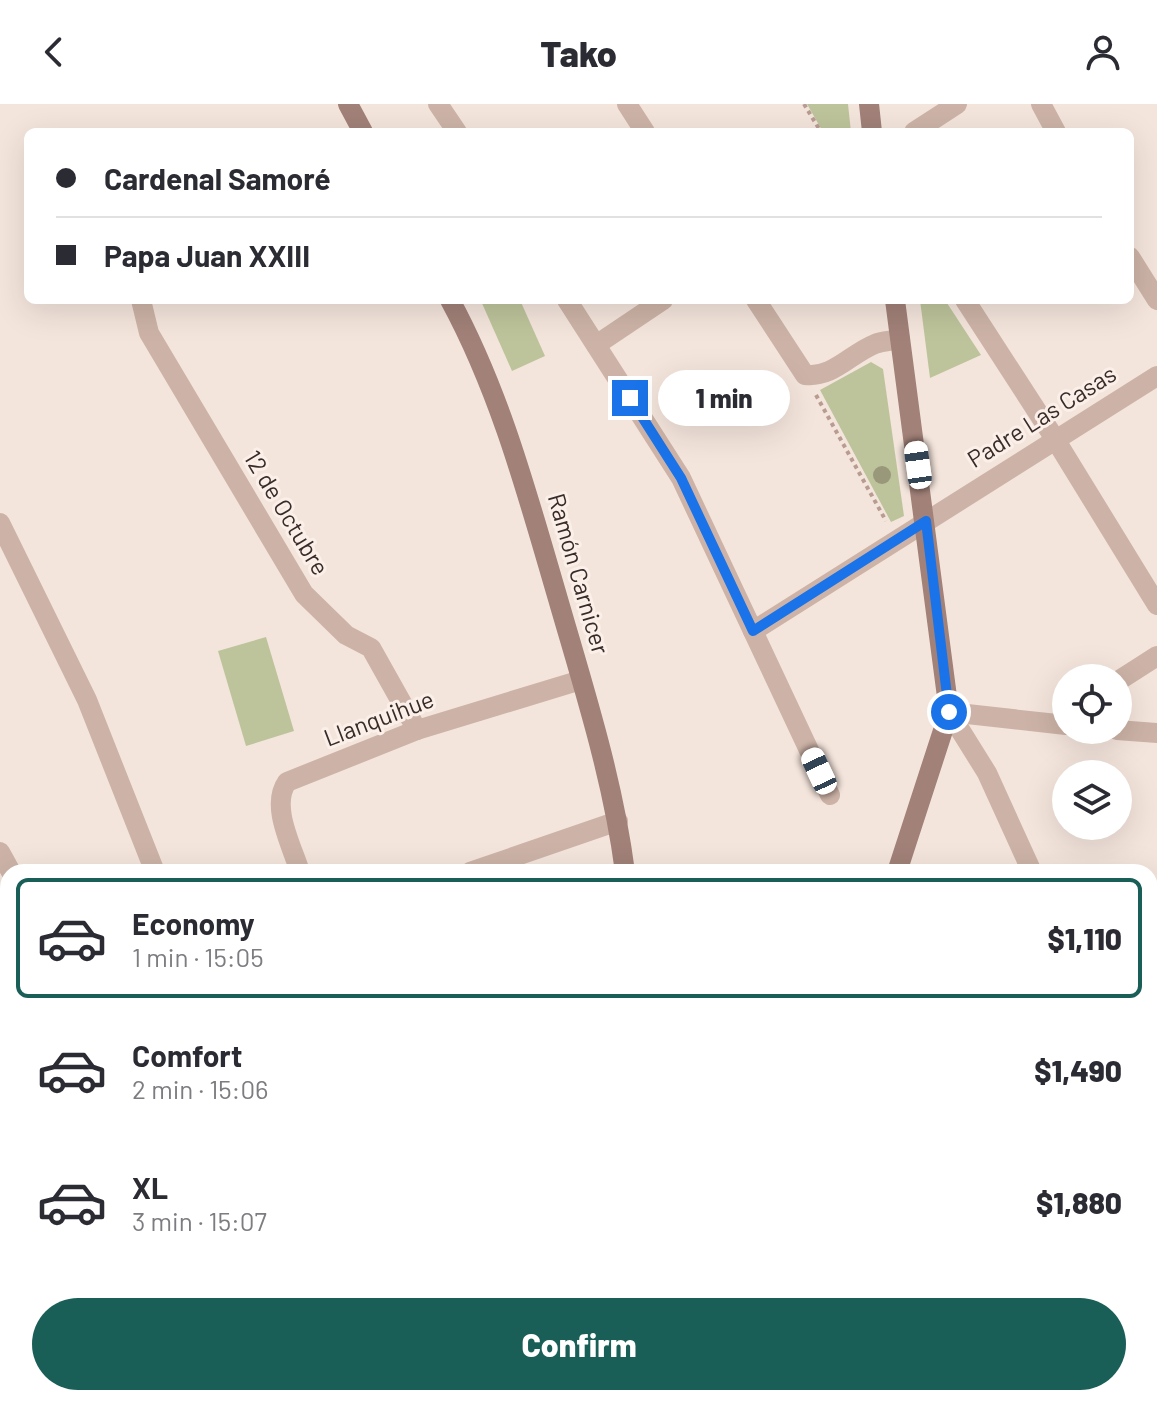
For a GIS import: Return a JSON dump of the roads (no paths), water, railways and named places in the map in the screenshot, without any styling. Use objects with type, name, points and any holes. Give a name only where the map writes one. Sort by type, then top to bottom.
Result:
[{"type":"street","points":[[348,104],[361,128]]},
{"type":"street","points":[[438,104],[454,128]]},
{"type":"street","points":[[627,104],[642,128]]},
{"type":"street","points":[[869,104],[872,128]]},
{"type":"street","points":[[920,128],[957,104]]},
{"type":"street","points":[[1041,104],[1054,128]]},
{"type":"street","points":[[1134,263],[1157,300]]},
{"type":"street","name":"12 de Octubre","points":[[142,304],[149,333],[304,594],[346,635],[371,648],[417,730]]},
{"type":"street","name":"Ramón Carnicer","points":[[452,304],[508,431],[581,680],[618,821],[624,864]]},
{"type":"street","points":[[570,304],[681,478],[830,795]]},
{"type":"street","points":[[596,345],[657,304]]},
{"type":"street","points":[[759,304],[805,375],[830,372],[876,343],[900,339]]},
{"type":"street","points":[[896,304],[949,712],[900,864]]},
{"type":"street","points":[[968,304],[1157,605]]},
{"type":"street","name":"Padre Las Casas","points":[[753,631],[1157,376]]},
{"type":"street","points":[[0,523],[87,700],[152,864]]},
{"type":"street","points":[[1132,672],[1157,656]]},
{"type":"street","name":"Llanquihue","points":[[298,864],[280,806],[280,792],[287,782],[417,730],[581,680]]},
{"type":"street","points":[[949,712],[1052,720]]},
{"type":"street","points":[[949,712],[987,773],[1028,864]]},
{"type":"street","points":[[1132,731],[1157,733]]},
{"type":"street","points":[[493,864],[618,821]]}]
